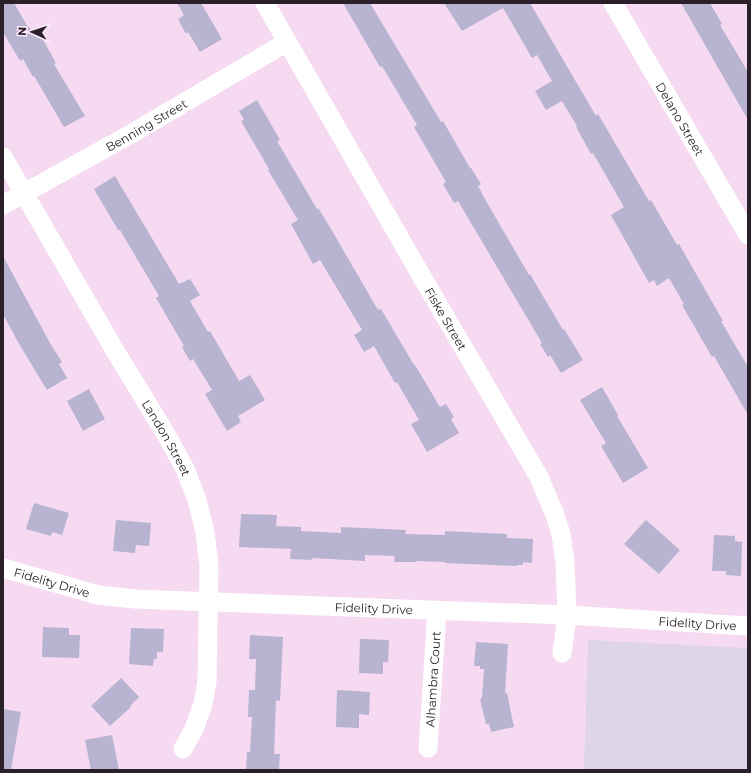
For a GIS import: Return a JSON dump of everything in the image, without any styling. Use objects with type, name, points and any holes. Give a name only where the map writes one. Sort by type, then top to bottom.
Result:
[{"type":"street","name":"Fiske Street","points":[[265,3],[422,277],[539,477],[556,515],[561,534],[565,562],[567,615],[562,653]]},
{"type":"street","name":"Delano Street","points":[[613,3],[748,235]]},
{"type":"street","name":"Benning Street","points":[[3,205],[131,134],[287,42]]},
{"type":"street","name":"Landon Street","points":[[3,156],[114,348],[167,436],[185,469],[197,500],[205,532],[209,565],[207,682],[203,704],[194,729],[183,749]]},
{"type":"street","name":"Fidelity Drive","points":[[3,568],[98,595],[134,599],[567,615],[748,626]]},
{"type":"street","name":"Alhambra Court","points":[[428,748],[437,610]]},
{"type":"shaded area","points":[[588,640],[748,648],[748,770],[584,770]]},
{"type":"building","points":[[3,3],[14,3],[33,34],[38,31],[56,63],[54,64],[85,116],[64,127],[34,76],[33,77],[23,59],[20,61],[3,32]]},
{"type":"building","points":[[177,3],[201,3],[222,39],[200,52],[188,32],[186,34],[178,19],[184,15]]},
{"type":"building","points":[[343,3],[370,3],[441,122],[443,121],[481,184],[478,186],[529,275],[530,274],[563,330],[564,329],[583,360],[561,373],[550,355],[548,357],[540,344],[542,343],[458,201],[454,203],[443,184],[446,182],[414,127],[417,125],[382,66],[380,67]]},
{"type":"building","points":[[444,3],[530,3],[596,116],[598,114],[649,201],[651,200],[677,245],[679,244],[748,367],[748,415],[714,356],[712,357],[682,305],[684,304],[669,278],[657,286],[654,280],[649,283],[611,215],[624,207],[593,153],[591,154],[562,101],[546,110],[535,91],[552,81],[537,55],[532,58],[503,8],[462,31]]},
{"type":"building","points":[[681,3],[710,3],[722,24],[720,25],[748,72],[748,120]]},
{"type":"building","points":[[257,100],[280,140],[277,141],[317,209],[318,208],[331,229],[378,310],[381,309],[440,407],[446,404],[454,417],[451,419],[459,433],[427,452],[411,424],[419,420],[397,382],[395,383],[374,346],[364,352],[354,335],[362,330],[320,260],[313,264],[291,224],[298,220],[241,121],[244,120],[239,111]]},
{"type":"building","points":[[115,176],[179,284],[190,279],[200,295],[190,301],[208,332],[210,331],[239,381],[250,375],[265,400],[238,416],[241,422],[227,431],[205,394],[212,390],[193,359],[190,361],[182,347],[184,346],[156,298],[159,296],[94,189]]},
{"type":"building","points":[[3,256],[50,343],[62,362],[59,364],[67,378],[47,390],[3,314]]},
{"type":"building","points":[[602,387],[618,415],[617,416],[648,468],[623,483],[601,446],[606,443],[580,400]]},
{"type":"building","points":[[89,389],[105,419],[83,431],[67,401]]},
{"type":"building","points":[[34,503],[69,513],[62,535],[52,532],[51,536],[26,529]]},
{"type":"building","points":[[241,514],[277,515],[276,526],[301,527],[301,531],[341,533],[341,527],[406,530],[405,534],[445,535],[445,531],[507,534],[507,538],[533,539],[532,563],[523,562],[523,565],[517,566],[416,561],[394,562],[395,556],[365,555],[365,561],[312,558],[312,560],[290,559],[291,549],[239,547]]},
{"type":"building","points":[[116,520],[151,523],[149,546],[136,545],[135,553],[113,551]]},
{"type":"building","points":[[646,520],[680,550],[659,574],[624,544]]},
{"type":"building","points":[[714,535],[735,536],[735,541],[742,542],[741,576],[726,575],[726,571],[712,571]]},
{"type":"building","points":[[43,627],[69,628],[69,635],[80,635],[79,658],[42,657]]},
{"type":"building","points":[[131,628],[164,629],[163,652],[157,652],[157,659],[154,659],[153,666],[129,664]]},
{"type":"building","points":[[250,635],[283,637],[280,701],[276,700],[274,754],[280,754],[279,770],[246,770],[247,752],[250,752],[252,717],[248,717],[249,690],[255,690],[256,659],[249,659]]},
{"type":"building","points":[[360,639],[389,640],[388,662],[383,662],[383,674],[359,673]]},
{"type":"building","points":[[476,642],[508,644],[505,693],[507,693],[514,727],[491,732],[489,724],[486,724],[480,699],[482,698],[484,669],[480,669],[480,666],[474,666]]},
{"type":"building","points":[[121,678],[139,697],[130,706],[131,707],[110,726],[91,706]]},
{"type":"building","points":[[337,690],[370,692],[369,715],[359,714],[359,728],[336,727]]},
{"type":"building","points":[[3,709],[21,712],[11,770],[3,769]]},
{"type":"building","points":[[112,735],[119,770],[91,770],[85,740]]}]
